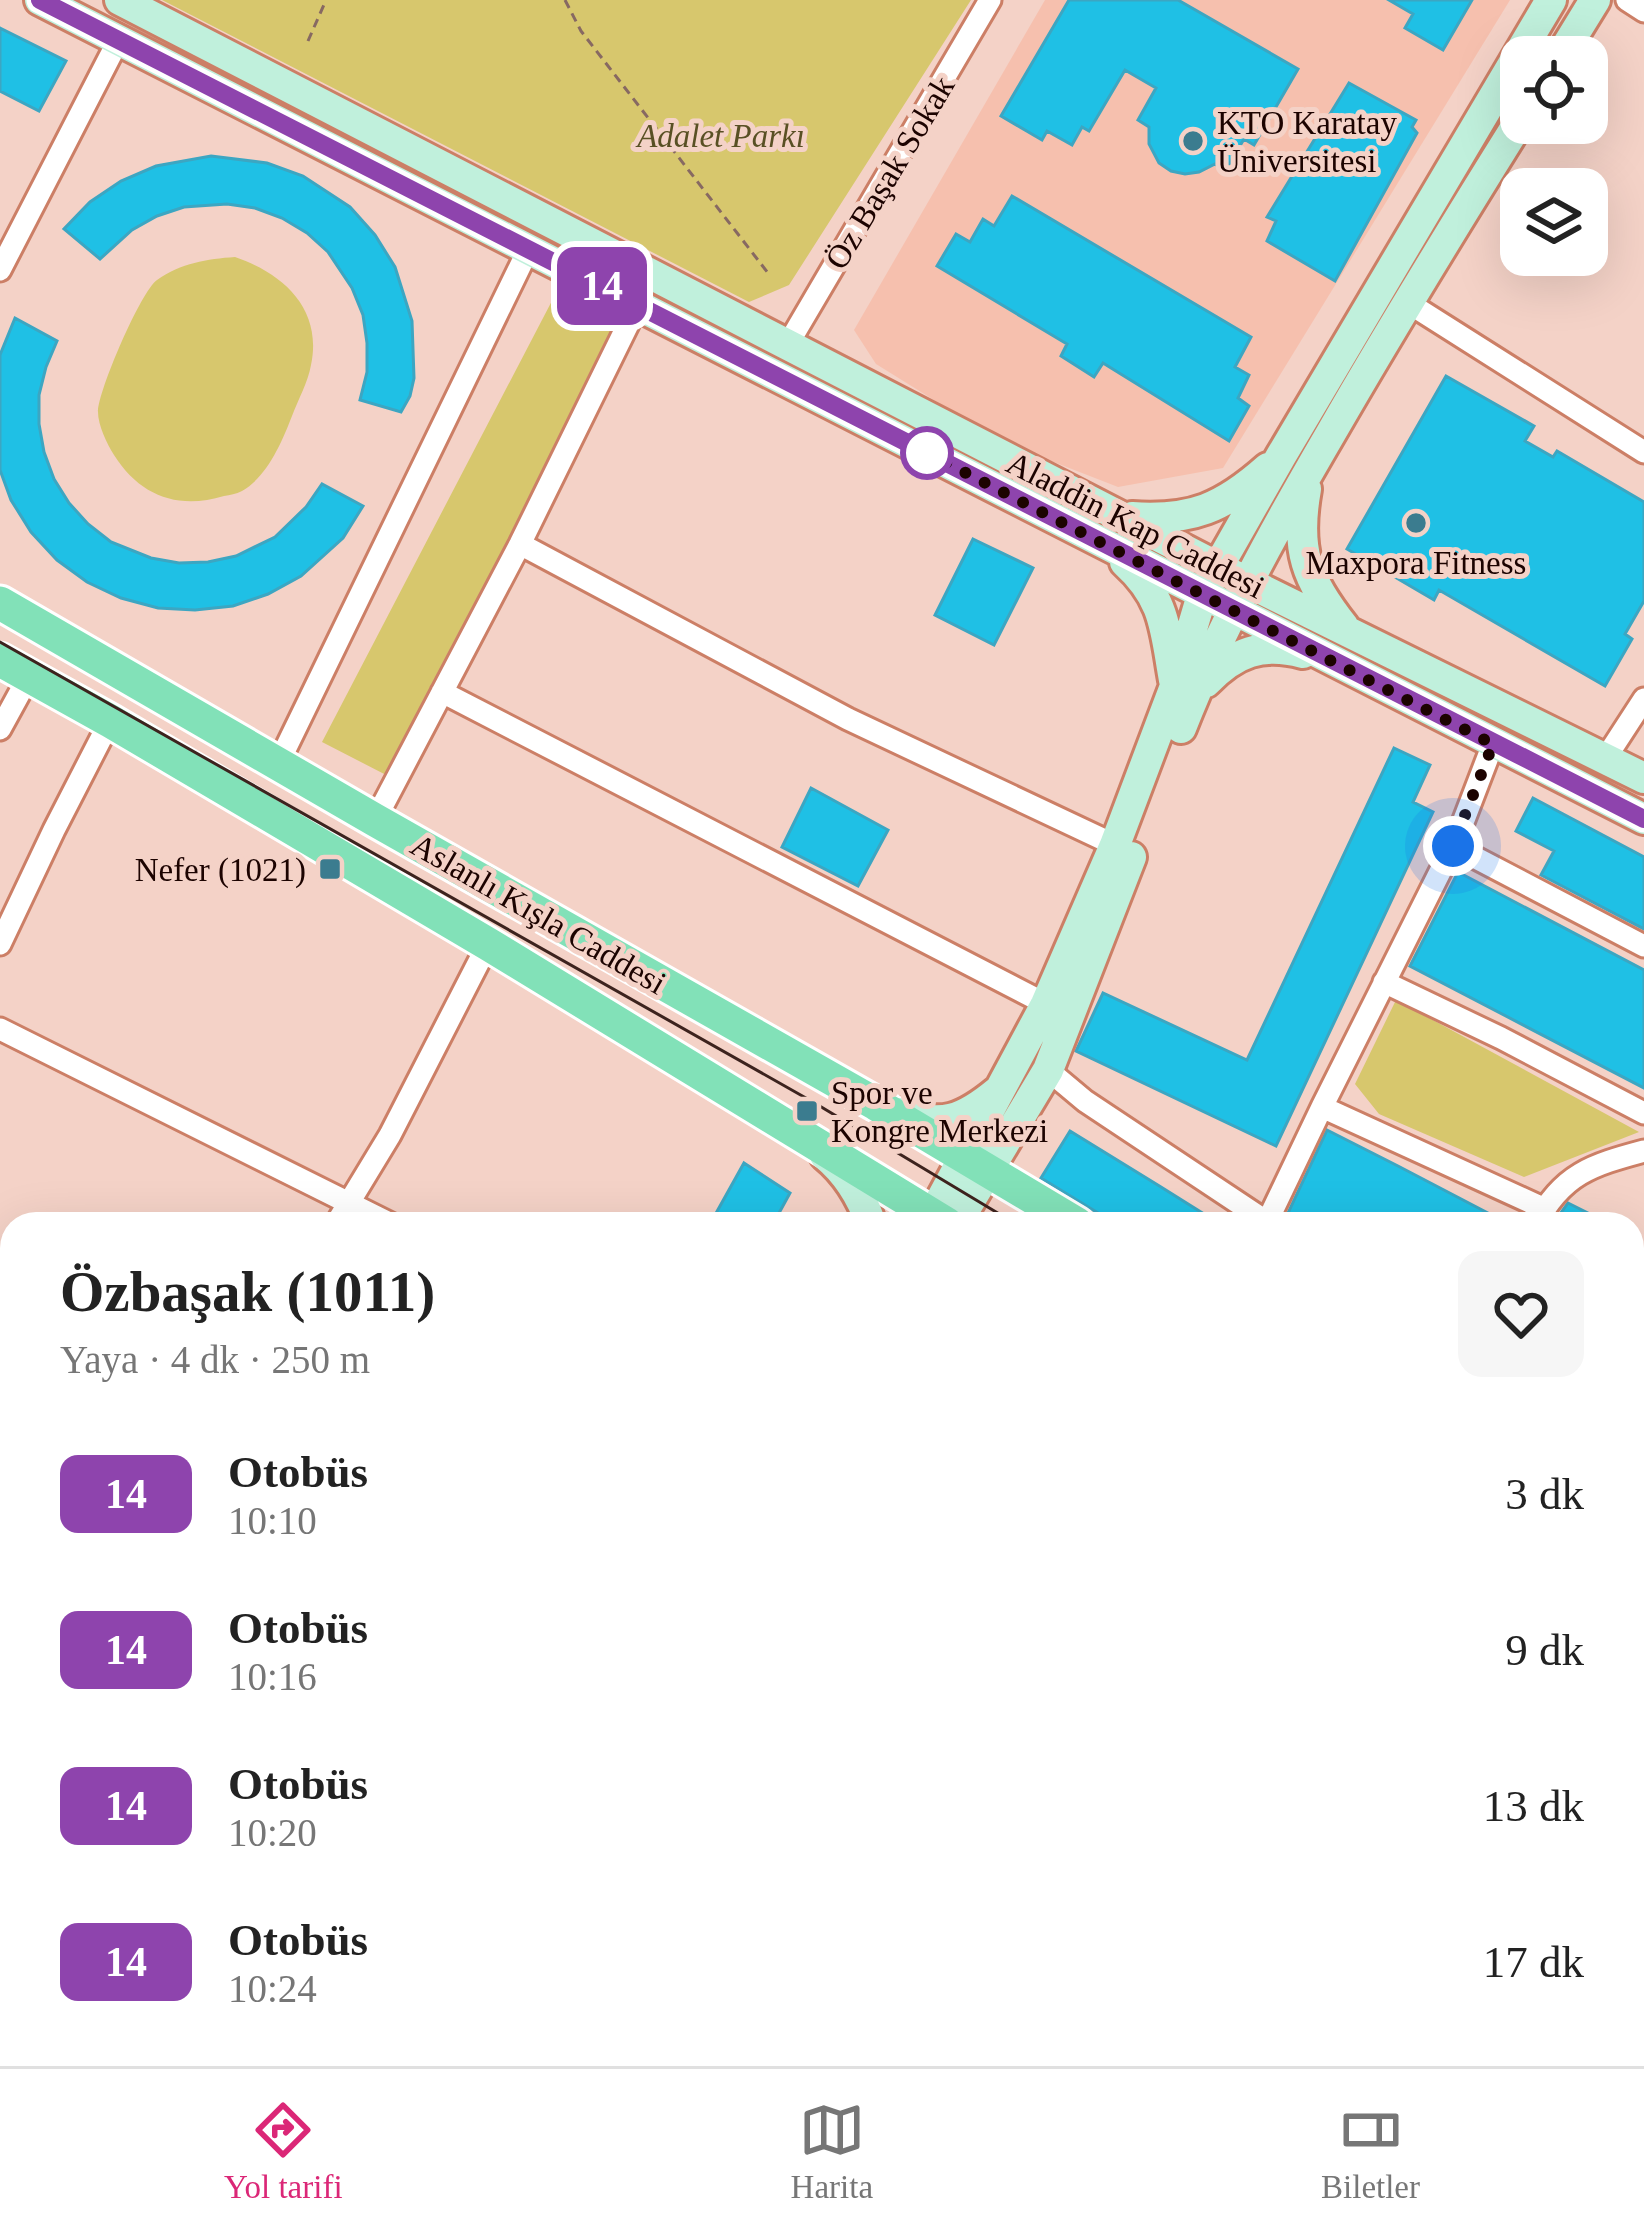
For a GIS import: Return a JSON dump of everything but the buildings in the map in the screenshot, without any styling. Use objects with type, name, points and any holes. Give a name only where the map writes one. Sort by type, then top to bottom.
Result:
[{"type":"main road","name":"Aslanlı Kışla Caddesi","points":[[0,603],[1058,1212]]},
{"type":"main road","name":"Aslanlı Kışla Caddesi","points":[[14,668],[488,944],[925,1212]]},
{"type":"street","name":"Aladdin Kap Caddesi","points":[[40,0],[1644,819]]},
{"type":"street","name":"Aladdin Kap Caddesi","points":[[119,0],[1247,582],[1644,778]]},
{"type":"street","name":"Öz Başak Sokak","points":[[788,344],[990,0]]},
{"type":"street","points":[[947,1212],[1048,1070],[1185,691],[1202,595],[1551,0]]},
{"type":"street","points":[[1572,36],[1595,0]]},
{"type":"street","points":[[1627,0],[1644,10]]},
{"type":"street","points":[[0,270],[118,40]]},
{"type":"street","points":[[978,1163],[1002,1088],[1046,1004],[1185,691],[1407,302],[1505,144]]},
{"type":"street","points":[[279,762],[529,248]]},
{"type":"street","points":[[1407,302],[1644,452]]},
{"type":"street","points":[[375,820],[520,544],[638,304]]},
{"type":"street","points":[[1124,517],[1168,520],[1209,509],[1248,485],[1281,456]]},
{"type":"street","points":[[1309,471],[1301,517],[1304,559],[1320,597],[1347,631]]},
{"type":"street","points":[[520,544],[848,719],[1115,845]]},
{"type":"street","points":[[1108,546],[1142,577],[1161,608],[1185,691]]},
{"type":"street","points":[[1185,691],[1253,649],[1290,650],[1332,661]]},
{"type":"street","points":[[0,729],[14,668]]},
{"type":"street","points":[[442,692],[1046,1004]]},
{"type":"street","points":[[1605,759],[1644,699]]},
{"type":"street","points":[[0,944],[110,722]]},
{"type":"street","points":[[1273,1212],[1453,846],[1493,744]]},
{"type":"street","points":[[1453,846],[1644,946]]},
{"type":"street","points":[[343,1212],[390,1135],[488,944]]},
{"type":"street","points":[[1384,982],[1644,1113]]},
{"type":"street","points":[[0,1029],[369,1212]]},
{"type":"street","points":[[1048,1070],[1085,1101],[1252,1212]]},
{"type":"street","points":[[876,1104],[920,1120],[945,1120],[973,1112],[1002,1088]]},
{"type":"street","points":[[1322,1107],[1532,1212]]},
{"type":"street","points":[[806,1139],[839,1166],[867,1212]]},
{"type":"street","points":[[1543,1212],[1564,1182],[1597,1163],[1644,1151]]},
{"type":"path","points":[[308,41],[326,0]]},
{"type":"path","points":[[565,0],[581,32],[768,273]]},
{"type":"shaded area","name":"KTO Karatay Üniversitesi","points":[[1045,0],[1510,0],[1223,468],[1118,487],[1000,441],[876,364],[854,330]]},
{"type":"green space","name":"Adalet Parkı","points":[[162,0],[971,0],[789,285],[749,302]]},
{"type":"green space","points":[[235,257],[283,283],[305,310],[313,345],[308,378],[278,447],[251,485],[207,500],[176,500],[148,490],[124,469],[101,428],[98,412],[131,321],[157,280],[195,263]]},
{"type":"green space","points":[[555,295],[623,330],[390,777],[322,742]]},
{"type":"green space","points":[[1396,1000],[1639,1132],[1524,1177],[1379,1114],[1355,1084]]},
{"type":"tram line","points":[[0,642],[813,1102],[996,1212]]},
{"type":"bus line","name":"14","points":[[40,0],[1644,819]]},
{"type":"place","name":"KTO Karatay Üniversitesi","points":[[1193,141]]},
{"type":"place","name":"Maxpora Fitness","points":[[1416,523]]},
{"type":"place","name":"Nefer (1021)","points":[[330,869]]},
{"type":"place","name":"Spor ve Kongre Merkezi","points":[[807,1111]]},
{"type":"route","points":[[927,453],[1493,744],[1453,846]]}]
